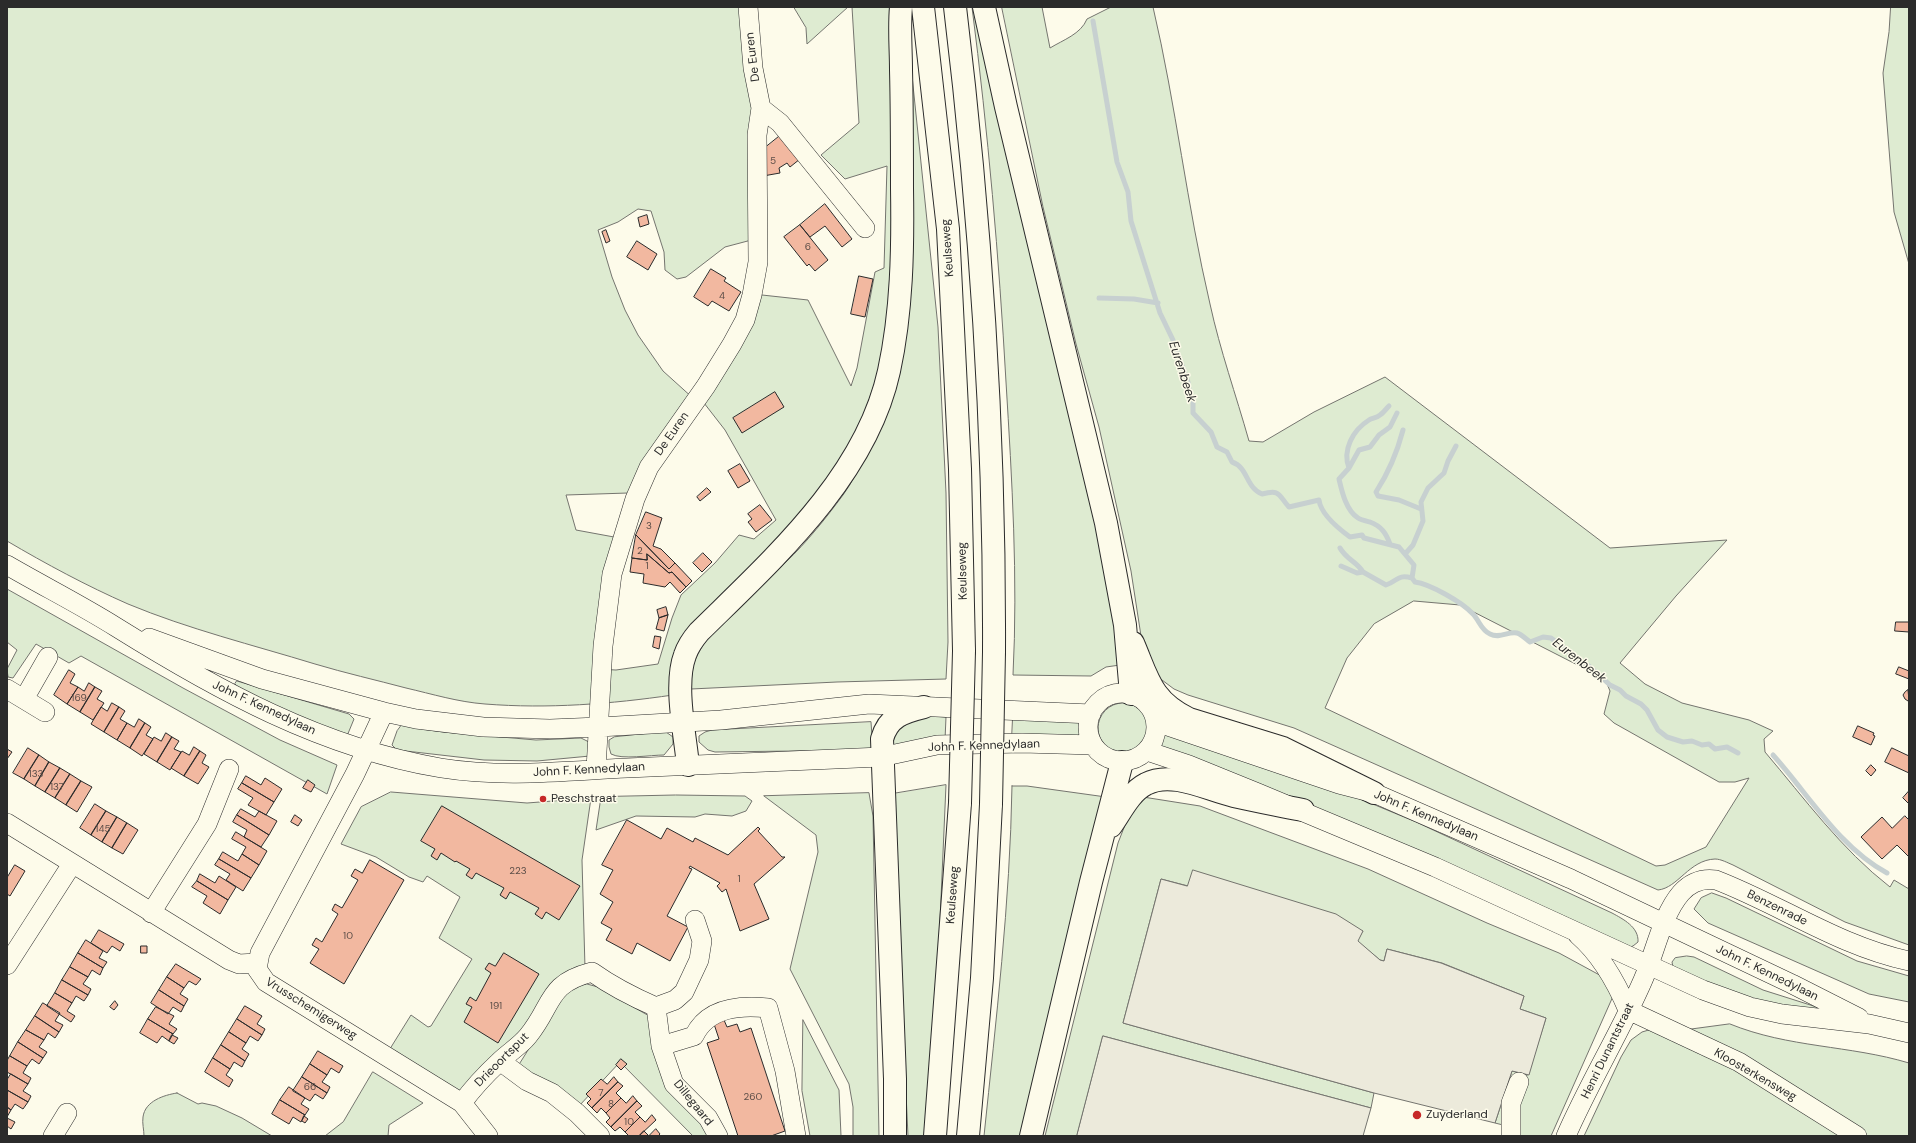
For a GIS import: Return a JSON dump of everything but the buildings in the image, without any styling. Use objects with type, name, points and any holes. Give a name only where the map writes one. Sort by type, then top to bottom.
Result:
[{"type":"highway","points":[[688,765],[680,680],[684,656],[688,647],[699,632],[802,526],[838,483],[858,450],[875,414],[889,373],[896,332],[902,233],[901,7]]},
{"type":"highway","name":"Keulseweg","points":[[923,7],[948,229],[960,469],[964,652],[960,803],[935,1136]]},
{"type":"highway","points":[[955,7],[972,158],[987,371],[992,468],[994,652],[991,804],[982,978],[968,1136]]},
{"type":"highway","points":[[984,7],[1006,107],[1106,523],[1125,625],[1130,694]]},
{"type":"highway","points":[[1125,625],[1146,676],[1155,693],[1179,715],[1283,748],[1374,793]]},
{"type":"highway","points":[[895,1136],[895,1079],[882,757],[884,734],[893,719],[907,711],[924,707]]},
{"type":"highway","points":[[1031,1136],[1122,762]]},
{"type":"highway","points":[[1103,838],[1130,798],[1139,788],[1153,781],[1166,779],[1181,781],[1233,796],[1303,810]]},
{"type":"street","name":"De Euren","points":[[596,769],[603,646],[612,574],[635,499],[649,467],[706,386],[732,344],[745,320],[752,295],[758,262],[757,135],[761,108],[753,68],[748,7]]},
{"type":"street","points":[[761,108],[780,123],[865,228]]},
{"type":"street","name":"John F. Kennedylaan","points":[[7,565],[116,626],[192,674],[263,711],[323,736],[366,750],[442,768],[469,771],[522,773],[882,757],[936,745],[1022,743],[1093,745]]},
{"type":"street","name":"John F. Kennedylaan","points":[[116,626],[262,679],[384,712],[416,719],[483,727],[529,729],[599,727],[721,720],[869,704],[1091,714]]},
{"type":"street","points":[[24,699],[48,657]]},
{"type":"street","points":[[7,689],[45,712]]},
{"type":"street","points":[[1120,693],[1130,694],[1140,698],[1148,705],[1154,714],[1156,722],[1155,738],[1147,751],[1137,758],[1122,762],[1104,756],[1093,745],[1089,734],[1088,725],[1095,707],[1108,696],[1120,693]]},
{"type":"street","points":[[7,823],[229,960],[239,964],[256,963],[366,750],[384,712]]},
{"type":"street","name":"John F. Kennedylaan","points":[[1156,722],[1339,784],[1374,793],[1571,879],[1792,984],[1869,1024]]},
{"type":"street","name":"John F. Kennedylaan","points":[[1147,751],[1189,765],[1303,810],[1568,926],[1703,990],[1750,1007],[1795,1016],[1869,1024],[1904,1031]]},
{"type":"street","points":[[151,913],[207,824],[229,769]]},
{"type":"street","points":[[7,965],[72,864]]},
{"type":"street","name":"Benzenrade","points":[[1664,924],[1675,901],[1686,888],[1707,879],[1716,880],[1855,945],[1883,955],[1909,961]]},
{"type":"street","points":[[695,920],[702,941],[699,960],[684,992],[675,1000],[656,1007],[661,1046],[694,1036],[699,1026],[718,1011],[744,1006],[768,1008],[785,1071],[796,1136]]},
{"type":"street","points":[[1650,965],[1664,924]]},
{"type":"street","points":[[1568,926],[1590,947],[1620,991],[1628,1010]]},
{"type":"street","name":"Vrusschemigerweg","points":[[256,963],[260,976],[266,982],[462,1103],[488,1136]]},
{"type":"street","name":"Henri Dunantstraat","points":[[1566,1136],[1650,965]]},
{"type":"street","name":"Drieoortsput","points":[[462,1103],[480,1080],[528,1036],[554,993],[560,986],[575,976],[592,972],[611,986],[656,1007]]},
{"type":"street","name":"Kloosterkensweg","points":[[1628,1010],[1739,1062],[1857,1136]]},
{"type":"street","name":"Dillegaard","points":[[661,1046],[674,1084],[708,1118],[718,1136]]},
{"type":"street","points":[[500,1061],[527,1081],[552,1093],[577,1113],[600,1136]]},
{"type":"street","points":[[1511,1136],[1511,1103],[1519,1082]]},
{"type":"street","points":[[53,1136],[67,1113]]},
{"type":"green space","points":[[7,7],[744,7],[749,46],[759,238],[725,247],[686,277],[677,279],[665,270],[664,252],[651,211],[638,209],[618,222],[598,230],[612,277],[625,310],[638,335],[663,371],[694,399],[628,493],[566,495],[576,530],[614,537],[597,669],[616,670],[658,664],[672,618],[681,595],[715,563],[739,535],[754,539],[776,520],[725,430],[704,403],[762,295],[808,300],[851,386],[857,368],[875,272],[884,268],[887,166],[845,179],[821,155],[859,123],[852,7],[892,7],[891,308],[881,363],[866,410],[838,467],[820,494],[698,625],[673,695],[626,701],[556,706],[485,704],[445,698],[326,667],[221,636],[151,613],[97,590],[7,541]]},
{"type":"green space","points":[[794,7],[848,7],[807,44],[806,28]]},
{"type":"green space","points":[[972,7],[980,7],[1100,518],[1120,665],[1106,667],[1091,676],[1013,675],[1015,602],[1014,529],[1003,335],[988,148]]},
{"type":"green space","points":[[1002,7],[1042,7],[1050,48],[1076,33],[1081,29],[1087,19],[1111,7],[1153,7],[1210,304],[1223,355],[1249,441],[1263,442],[1314,412],[1385,377],[1610,548],[1727,540],[1676,596],[1620,663],[1645,684],[1682,703],[1749,720],[1773,731],[1764,739],[1765,752],[1824,823],[1855,856],[1890,887],[1894,880],[1909,889],[1909,945],[1845,922],[1733,865],[1720,860],[1715,859],[1698,864],[1672,884],[1658,890],[1294,728],[1188,695],[1174,689],[1154,674],[1143,649],[1131,571],[1099,427],[1076,344],[1043,207]],"holes":[[[1414,601],[1460,605],[1605,679],[1610,691],[1604,714],[1614,723],[1719,782],[1735,782],[1749,778],[1706,847],[1665,865],[1656,866],[1325,708],[1347,658],[1374,624]]]},
{"type":"green space","points":[[1891,7],[1909,7],[1909,264],[1894,212],[1883,73]]},
{"type":"green space","points":[[908,37],[938,327],[946,493],[948,642],[946,679],[837,682],[691,689],[694,662],[715,629],[738,605],[794,554],[816,530],[843,495],[861,464],[885,407]]},
{"type":"green space","points":[[7,589],[183,688],[280,740],[337,765],[327,794],[81,656],[69,663],[36,644],[13,678],[8,677],[7,669],[17,650],[7,642]]},
{"type":"green space","points":[[237,681],[349,714],[354,719],[347,736],[311,724],[239,688],[235,684]]},
{"type":"green space","points":[[1118,703],[1128,703],[1141,710],[1148,723],[1148,733],[1141,746],[1128,753],[1118,753],[1109,749],[1102,742],[1098,733],[1098,723],[1102,714],[1109,707]]},
{"type":"green space","points":[[919,715],[946,717],[945,740],[897,748],[888,743],[895,730]]},
{"type":"green space","points":[[1013,717],[1084,720],[1082,731],[1084,740],[1012,738]]},
{"type":"green space","points":[[404,722],[422,729],[443,732],[536,740],[581,738],[589,742],[590,756],[537,761],[484,760],[397,750],[392,745],[397,731]]},
{"type":"green space","points":[[871,722],[873,750],[715,752],[708,750],[699,742],[699,736],[712,730]]},
{"type":"green space","points":[[666,732],[673,737],[673,744],[664,755],[622,757],[611,754],[609,740],[614,737]]},
{"type":"green space","points":[[1162,732],[1315,780],[1416,822],[1612,913],[1630,924],[1636,932],[1638,942],[1630,947],[1158,749]]},
{"type":"green space","points":[[946,785],[937,989],[927,1136],[908,1136],[892,794]]},
{"type":"green space","points":[[1012,786],[1027,786],[1106,797],[1026,1136],[984,1136],[998,1005],[1005,918],[1011,830]]},
{"type":"green space","points":[[391,792],[527,803],[591,798],[582,860],[585,968],[507,1058],[461,1096],[388,1052],[411,1015],[428,1027],[431,1026],[472,959],[439,938],[460,897],[427,876],[423,882],[409,877],[376,857],[341,844],[361,807]]},
{"type":"green space","points":[[869,793],[873,816],[879,1136],[853,1136],[853,1107],[849,1084],[790,969],[818,852],[816,835],[764,796]]},
{"type":"green space","points":[[676,795],[745,796],[752,801],[746,811],[732,816],[705,814],[695,817],[636,816],[596,830],[601,797]]},
{"type":"green space","points":[[1143,797],[1200,806],[1368,869],[1487,923],[1559,953],[1618,985],[1551,1136],[1520,1136],[1519,1129],[1495,1123],[1512,1071],[1528,1075],[1546,1018],[1520,1009],[1524,996],[1442,963],[1387,949],[1384,961],[1380,960],[1357,941],[1363,931],[1161,879],[1123,1023],[1374,1093],[1371,1108],[1103,1036],[1077,1136],[1045,1136],[1118,843],[1132,807]]},
{"type":"green space","points":[[1712,893],[1726,898],[1857,961],[1909,976],[1909,1002],[1869,994],[1708,923],[1694,909],[1701,898]]},
{"type":"green space","points":[[1687,956],[1694,957],[1763,990],[1823,1009],[1823,1011],[1769,1004],[1724,991],[1673,967],[1672,962],[1675,958]]},
{"type":"green space","points":[[587,984],[598,987],[651,1017],[694,1114],[709,1136],[693,1136],[620,1062],[579,1106],[518,1066],[559,1001],[575,986]]},
{"type":"green space","points":[[803,1020],[839,1090],[841,1136],[810,1136],[802,1091]]},
{"type":"green space","points":[[1730,1024],[1774,1038],[1887,1057],[1909,1063],[1909,1136],[1584,1136],[1621,1057],[1631,1040],[1642,1032],[1652,1029],[1668,1032]]},
{"type":"green space","points":[[373,1072],[423,1103],[389,1125],[388,1136],[325,1136],[343,1122]]},
{"type":"green space","points":[[177,1093],[198,1104],[202,1103],[216,1106],[242,1118],[272,1136],[144,1136],[143,1117],[147,1107],[161,1097]]},
{"type":"shaded area","points":[[1193,870],[1336,914],[1363,931],[1358,941],[1380,960],[1384,961],[1387,949],[1441,963],[1524,996],[1520,1009],[1546,1018],[1529,1075],[1512,1071],[1495,1123],[1374,1093],[1123,1023],[1161,879],[1187,886]]},
{"type":"shaded area","points":[[1103,1036],[1371,1108],[1363,1136],[1077,1136]]},
{"type":"waterway","name":"Eurenbeek","points":[[1093,21],[1117,162],[1128,192],[1131,221],[1160,313],[1173,340],[1188,382],[1190,396],[1193,402],[1193,413],[1211,432],[1217,447],[1227,452],[1232,462],[1241,468],[1253,487],[1262,494],[1273,492],[1276,493],[1281,496],[1289,507],[1319,500],[1320,506],[1327,516],[1336,526],[1350,537],[1362,535],[1364,538],[1399,547],[1414,565],[1412,578],[1415,582],[1429,586],[1454,599],[1468,609],[1482,627],[1490,634],[1497,636],[1517,633],[1522,635],[1530,642],[1543,637],[1551,638],[1563,647],[1581,665],[1589,666],[1610,685],[1641,704],[1647,710],[1658,730],[1667,737],[1683,742],[1692,741],[1702,745],[1709,744],[1715,749],[1727,747],[1738,753]]},
{"type":"waterway","name":"Eurenbeek","points":[[1099,298],[1134,299],[1158,303]]},
{"type":"waterway","points":[[1349,468],[1347,454],[1350,441],[1363,424],[1370,419],[1379,416],[1389,406]]},
{"type":"waterway","points":[[1390,544],[1387,536],[1380,528],[1370,522],[1358,518],[1350,510],[1345,500],[1339,479],[1349,468],[1359,450],[1370,447],[1379,435],[1390,427],[1397,413]]},
{"type":"waterway","points":[[1403,430],[1392,462],[1376,492],[1378,496],[1399,500],[1421,509]]},
{"type":"waterway","points":[[1405,554],[1413,545],[1423,521],[1421,502],[1428,488],[1444,473],[1448,461],[1456,446]]},
{"type":"waterway","points":[[1340,548],[1342,552],[1363,572]]},
{"type":"waterway","points":[[1341,566],[1357,573],[1363,572],[1386,585],[1400,577],[1412,578]]},
{"type":"waterway","name":"Eurenbeek","points":[[1773,755],[1839,835],[1870,862],[1887,873]]},
{"type":"place","name":"Peschstraat","points":[[543,799]]},
{"type":"place","name":"Zuyderland","points":[[1417,1115]]}]
